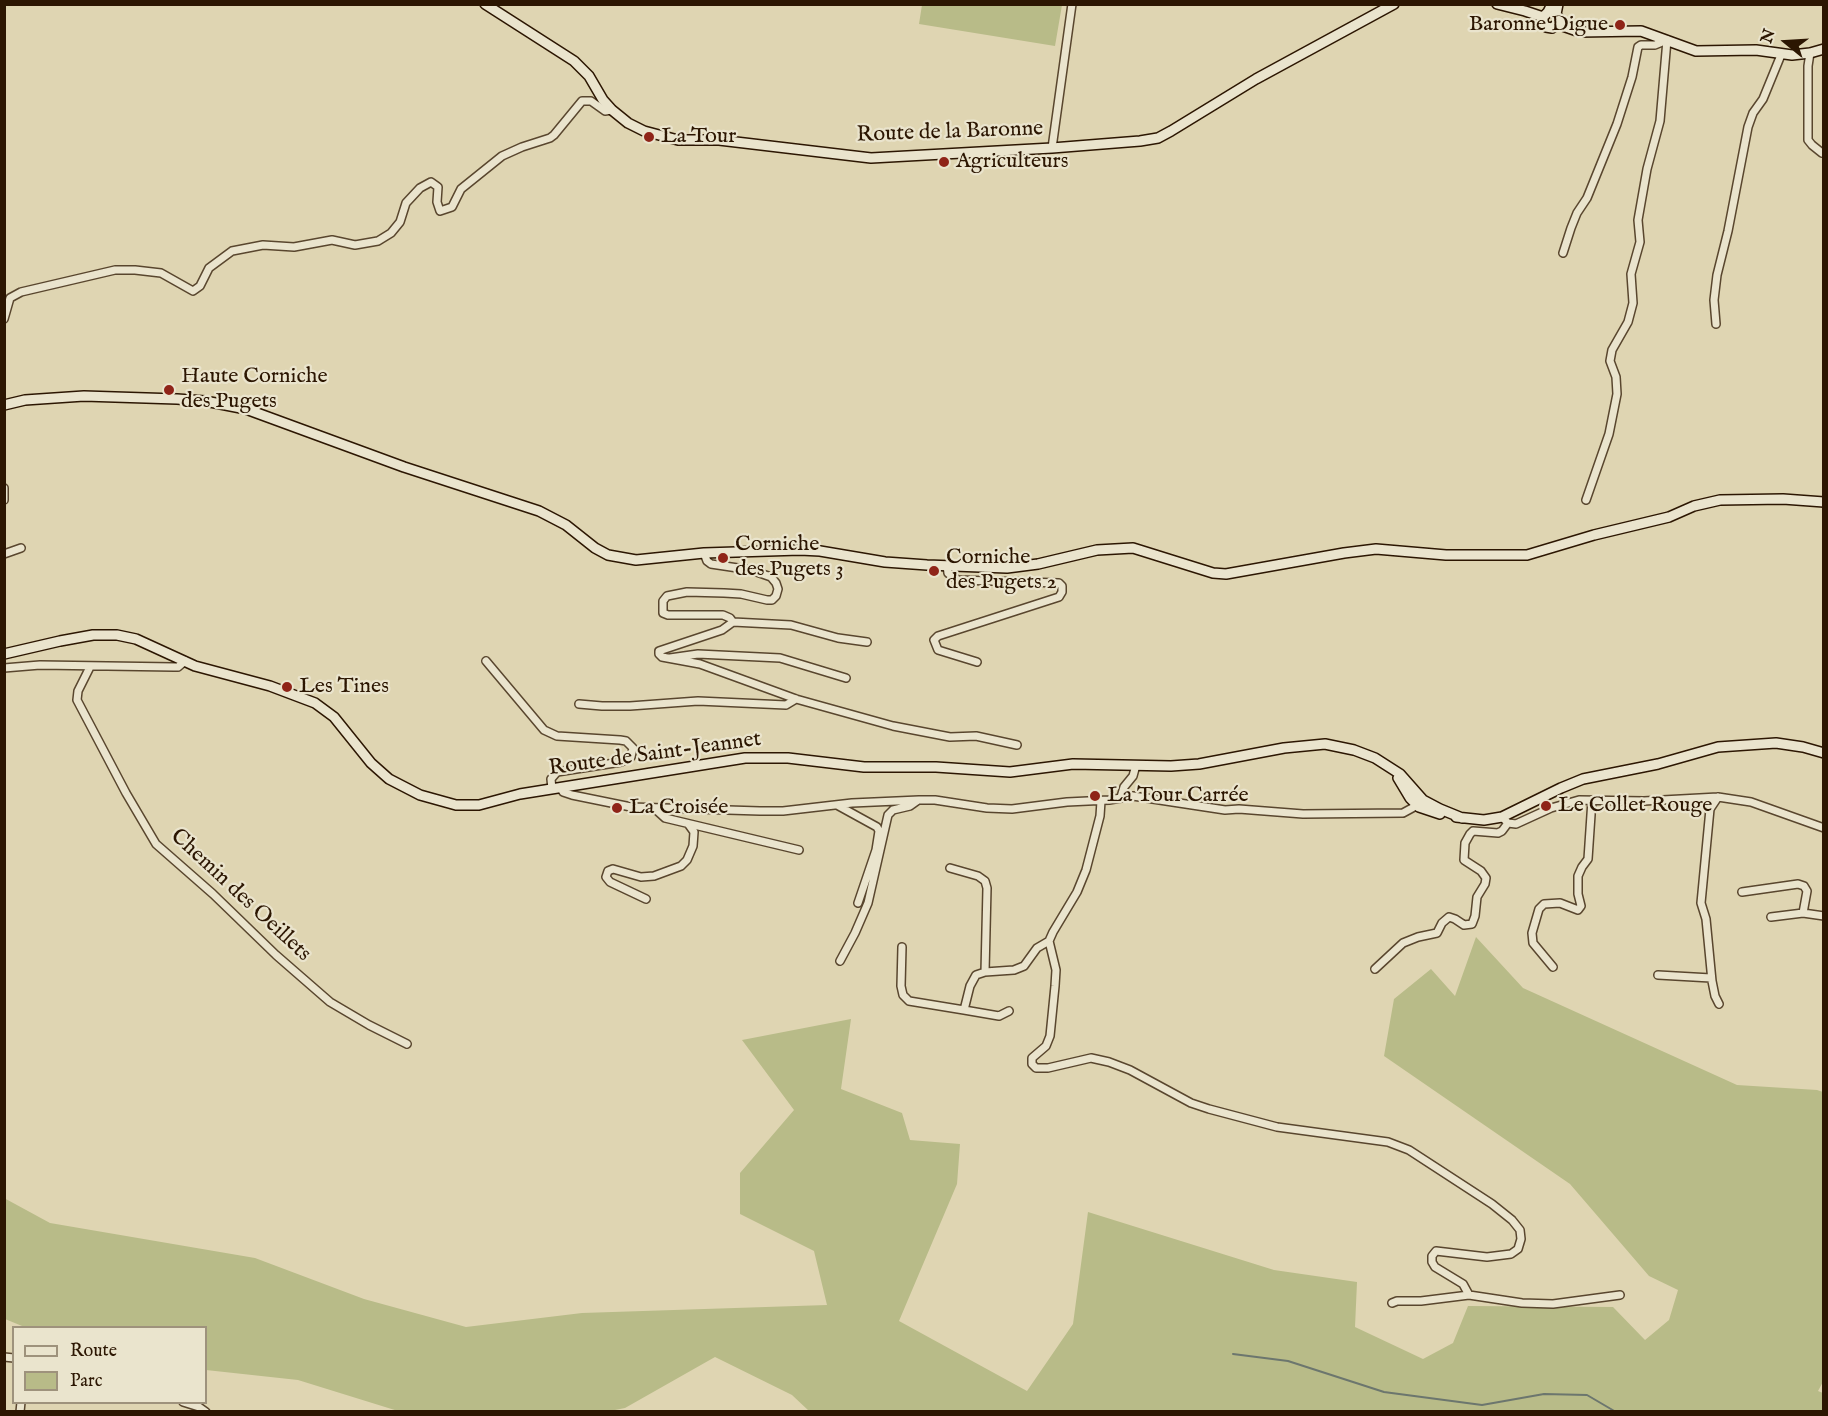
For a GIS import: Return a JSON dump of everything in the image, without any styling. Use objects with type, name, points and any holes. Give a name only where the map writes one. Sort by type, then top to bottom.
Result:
[{"type":"main road","name":"Route de la Baronne","points":[[485,4],[574,61],[589,76],[603,100],[612,110],[627,123],[644,131],[678,140],[737,141],[846,156],[897,158],[1052,148],[1158,138],[1276,68],[1394,4]]},
{"type":"main road","points":[[1497,4],[1525,11],[1552,11]]},
{"type":"main road","points":[[1552,11],[1558,19],[1557,24],[1552,28],[1546,27],[1543,23],[1552,11]]},
{"type":"main road","points":[[1557,24],[1580,32],[1620,30],[1641,32],[1696,51],[1756,50],[1781,55],[1810,53],[1824,49]]},
{"type":"main road","points":[[4,405],[25,400],[84,396],[177,399],[246,409],[404,467],[539,511],[566,525],[595,548],[608,555],[636,560],[704,553],[800,550],[820,551],[885,562],[1018,568],[1097,550],[1133,548],[1213,573],[1226,574],[1376,549],[1446,555],[1527,555],[1594,535],[1669,517],[1694,506],[1720,500],[1783,499],[1824,502]]},
{"type":"main road","name":"Route de Saint-Jeannet","points":[[4,654],[83,636],[110,634],[144,642],[195,666],[285,691],[315,703],[334,717],[380,771],[399,785],[428,798],[456,805],[479,805],[511,796],[557,788],[765,757],[864,766],[936,767],[1003,772],[1073,764],[1198,764],[1284,747],[1325,744],[1354,750],[1382,762],[1406,780],[1416,794],[1430,804],[1462,818]]},
{"type":"main road","name":"Route de Saint-Jeannet","points":[[1392,770],[1416,805],[1423,809],[1462,818],[1505,820],[1583,779],[1658,764],[1718,747],[1776,743],[1824,753]]},
{"type":"street","points":[[1052,148],[1072,4]]},
{"type":"street","points":[[1563,253],[1574,221],[1587,198],[1617,124],[1632,77],[1638,47],[1655,45],[1667,40],[1660,121],[1647,169],[1638,220],[1640,242],[1631,274],[1633,303],[1628,322],[1612,350],[1610,361],[1616,377],[1617,394],[1609,434],[1586,500]]},
{"type":"street","points":[[1810,53],[1808,140],[1822,153]]},
{"type":"street","points":[[1716,324],[1714,300],[1717,275],[1748,127],[1763,99],[1781,55]]},
{"type":"street","points":[[4,319],[10,298],[21,291],[115,270],[161,273],[192,291],[200,286],[209,268],[232,251],[263,246],[294,247],[332,240],[355,244],[378,241],[391,233],[400,222],[406,203],[420,188],[431,182],[438,187],[437,202],[440,211],[452,207],[461,189],[502,156],[554,135],[582,101],[591,101],[605,111],[612,110]]},
{"type":"street","points":[[4,488],[4,500]]},
{"type":"street","points":[[4,554],[21,548]]},
{"type":"street","points":[[704,553],[711,564],[751,570],[771,577],[778,590],[776,596],[772,600],[767,600],[733,594],[687,592],[667,596],[663,601],[663,613],[668,615],[723,615],[732,621],[791,625],[838,638],[867,642]]},
{"type":"street","points":[[947,566],[948,573],[952,578],[958,580],[1059,583],[1062,586],[1059,597],[938,636],[934,640],[938,650],[977,662]]},
{"type":"street","points":[[732,621],[722,630],[659,651],[658,654],[668,659],[700,664],[796,699],[893,726],[950,737],[976,736],[1017,745]]},
{"type":"street","points":[[668,659],[698,654],[780,658],[846,678]]},
{"type":"street","points":[[486,661],[544,730],[557,736],[626,741],[633,748],[632,757],[621,762],[556,772],[551,779],[563,792],[631,807],[783,811],[837,805],[935,800],[987,808],[1012,809],[1121,797],[1146,797],[1225,810],[1303,814],[1403,813],[1416,805],[1416,794]]},
{"type":"street","points":[[4,668],[39,665],[174,668],[185,662]]},
{"type":"street","name":"Chemin des Oeillets","points":[[90,667],[78,691],[77,700],[126,794],[156,844],[330,1002],[407,1044]]},
{"type":"street","points":[[579,704],[630,706],[698,701],[786,705],[796,699]]},
{"type":"street","points":[[1121,797],[1137,765]]},
{"type":"street","points":[[1375,969],[1403,944],[1418,937],[1437,933],[1442,923],[1449,917],[1464,925],[1472,924],[1478,894],[1486,878],[1481,871],[1464,860],[1463,853],[1466,843],[1473,831],[1498,833],[1502,831],[1505,820],[1516,824],[1565,803],[1592,800],[1644,801],[1718,797],[1751,802],[1824,828]]},
{"type":"street","points":[[1718,797],[1710,810],[1701,903],[1706,919],[1711,978],[1719,1004]]},
{"type":"street","points":[[840,961],[868,903],[888,815],[893,810],[910,806],[919,800]]},
{"type":"street","points":[[1553,967],[1533,943],[1532,933],[1539,909],[1544,904],[1560,903],[1578,910],[1581,906],[1578,876],[1588,859],[1592,800]]},
{"type":"street","points":[[1101,801],[1100,816],[1086,870],[1077,892],[1049,942],[1056,970],[1050,1036],[1046,1046],[1032,1058],[1032,1064],[1036,1068],[1048,1068],[1091,1058],[1109,1062],[1130,1070],[1191,1103],[1209,1109],[1276,1127],[1388,1142],[1409,1150],[1492,1204],[1512,1220],[1520,1230],[1521,1239],[1518,1249],[1511,1254],[1487,1257],[1436,1251],[1432,1256],[1435,1267],[1463,1284],[1469,1295]]},
{"type":"street","points":[[837,805],[877,827],[879,831],[876,850],[858,903]]},
{"type":"street","points":[[654,808],[665,818],[798,850]]},
{"type":"street","points":[[646,899],[610,882],[606,877],[608,871],[613,869],[648,877],[681,866],[687,861],[693,846],[694,832],[689,825]]},
{"type":"street","points":[[950,868],[985,880],[987,888],[985,972]]},
{"type":"street","points":[[1742,892],[1798,884],[1804,886],[1807,891],[1803,913]]},
{"type":"street","points":[[1771,916],[1803,913],[1824,916]]},
{"type":"street","points":[[964,1010],[970,986],[976,975],[985,972],[1014,970],[1024,966],[1037,948],[1049,942]]},
{"type":"street","points":[[902,947],[901,986],[903,995],[909,1001],[999,1016],[1009,1011]]},
{"type":"street","points":[[1658,975],[1711,978]]},
{"type":"street","points":[[1392,1303],[1469,1295],[1553,1304],[1620,1295]]},
{"type":"street","points":[[189,1404],[206,1412]]},
{"type":"green space","points":[[922,4],[1062,5],[1055,46],[919,24]]},
{"type":"green space","points":[[1476,937],[1523,988],[1737,1085],[1823,1092],[1824,1380],[1818,1391],[1823,1393],[1823,1411],[809,1411],[792,1395],[715,1357],[625,1408],[605,1412],[398,1411],[298,1380],[207,1370],[207,1326],[22,1326],[5,1319],[4,1198],[50,1223],[255,1258],[364,1299],[466,1327],[582,1313],[827,1305],[814,1251],[740,1214],[740,1173],[794,1110],[742,1040],[851,1019],[841,1089],[902,1113],[910,1140],[960,1144],[957,1184],[899,1321],[1027,1391],[1073,1324],[1088,1212],[1274,1270],[1357,1282],[1355,1327],[1423,1359],[1453,1343],[1468,1306],[1613,1307],[1645,1340],[1669,1320],[1678,1290],[1649,1276],[1570,1184],[1384,1056],[1394,999],[1431,969],[1455,996]]},
{"type":"waterway","points":[[1233,1354],[1288,1361],[1384,1392],[1482,1405],[1544,1394],[1587,1395],[1616,1412]]},
{"type":"place","name":"Baronne Digue","points":[[1620,25]]},
{"type":"place","name":"La Tour","points":[[649,137]]},
{"type":"place","name":"Agriculteurs","points":[[944,162]]},
{"type":"place","name":"Haute Corniche des Pugets","points":[[169,390]]},
{"type":"place","name":"Corniche des Pugets 3","points":[[723,558]]},
{"type":"place","name":"Corniche des Pugets 2","points":[[934,571]]},
{"type":"place","name":"Les Tines","points":[[287,687]]},
{"type":"place","name":"La Tour Carrée","points":[[1095,796]]},
{"type":"place","name":"Le Collet Rouge","points":[[1546,806]]},
{"type":"place","name":"La Croisée","points":[[617,808]]}]
